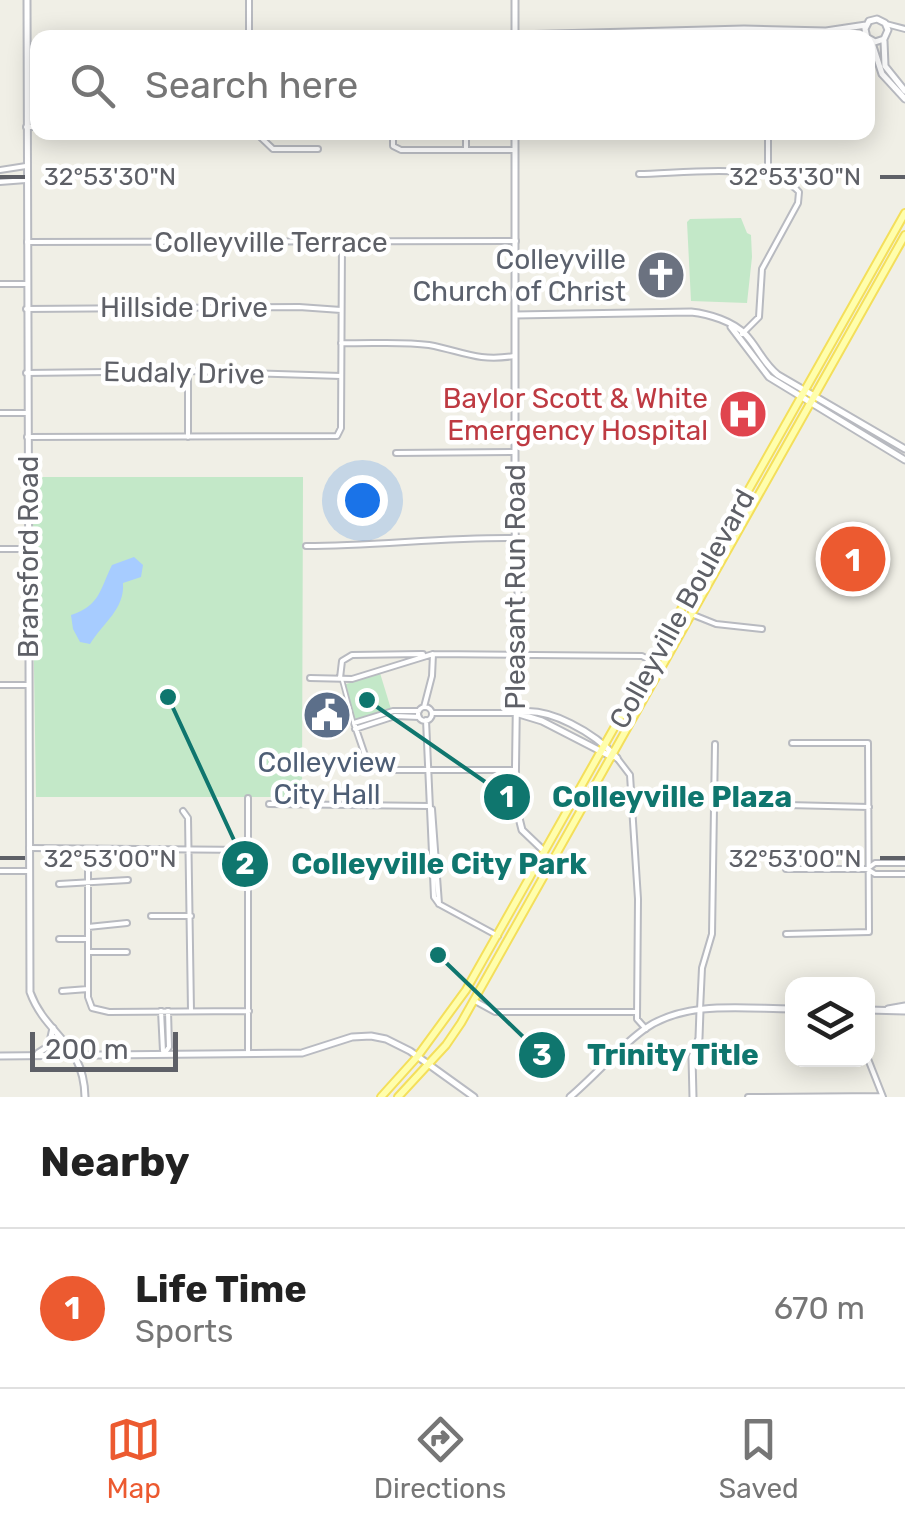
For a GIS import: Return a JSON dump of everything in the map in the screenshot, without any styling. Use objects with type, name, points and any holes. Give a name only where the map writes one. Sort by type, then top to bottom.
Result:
[{"type":"main road","name":"Colleyville Boulevard","points":[[382,1097],[466,990],[498,936],[905,213]]},
{"type":"main road","name":"Colleyville Boulevard","points":[[398,1097],[453,1035],[474,1001],[905,235]]},
{"type":"main road","points":[[682,606],[692,614]]},
{"type":"main road","points":[[653,662],[662,668]]},
{"type":"street","name":"Bransford Road","points":[[27,0],[30,992],[38,1009],[76,1054],[85,1097]]},
{"type":"street","points":[[249,0],[250,30]]},
{"type":"street","points":[[514,0],[515,30]]},
{"type":"street","points":[[841,30],[876,19],[905,29]]},
{"type":"street","points":[[886,24],[885,72],[905,90]]},
{"type":"street","points":[[866,25],[866,30]]},
{"type":"street","points":[[875,41],[905,29]]},
{"type":"street","points":[[875,57],[905,99]]},
{"type":"street","points":[[264,140],[273,149],[318,149]]},
{"type":"street","points":[[393,140],[394,148],[516,150]]},
{"type":"street","points":[[466,140],[466,150]]},
{"type":"street","name":"Pleasant Run Road","points":[[515,140],[515,804],[518,823],[544,851]]},
{"type":"street","points":[[768,140],[768,174]]},
{"type":"street","points":[[0,170],[26,166]]},
{"type":"street","points":[[639,174],[768,174],[793,185],[799,192],[800,199],[760,273],[759,317],[741,335]]},
{"type":"street","points":[[0,182],[26,180]]},
{"type":"street","name":"Colleyville Terrace","points":[[26,242],[516,241]]},
{"type":"street","points":[[27,437],[337,436],[341,428],[342,242]]},
{"type":"street","points":[[0,284],[26,284]]},
{"type":"street","name":"Hillside Drive","points":[[26,308],[222,306],[341,310]]},
{"type":"street","points":[[515,315],[691,312],[712,316],[741,335],[765,368],[905,449]]},
{"type":"street","points":[[341,343],[429,346],[486,358],[515,356]]},
{"type":"street","name":"Eudaly Drive","points":[[26,372],[341,376]]},
{"type":"street","points":[[188,372],[188,438]]},
{"type":"street","points":[[813,399],[905,460]]},
{"type":"street","points":[[0,413],[27,412]]},
{"type":"street","points":[[886,448],[891,440]]},
{"type":"street","points":[[396,453],[515,452]]},
{"type":"street","points":[[306,546],[372,546],[438,537],[515,538]]},
{"type":"street","points":[[0,549],[26,549]]},
{"type":"street","points":[[692,614],[716,624],[762,629]]},
{"type":"street","points":[[310,678],[352,678],[433,654]]},
{"type":"street","points":[[433,654],[432,676],[421,711],[426,720],[434,898],[498,936]]},
{"type":"street","points":[[515,770],[370,770],[341,678],[342,660],[352,655],[433,654],[642,656],[653,662]]},
{"type":"street","points":[[0,685],[29,685]]},
{"type":"street","points":[[355,726],[421,711],[538,711],[604,745],[630,774],[638,899],[637,1019],[646,1028]]},
{"type":"street","points":[[516,712],[542,720],[600,753],[614,756]]},
{"type":"street","points":[[426,720],[432,713]]},
{"type":"street","points":[[786,934],[869,932],[868,743],[792,742]]},
{"type":"street","points":[[694,1097],[692,1058],[700,1038],[702,968],[712,934],[715,744]]},
{"type":"street","points":[[248,798],[248,1053]]},
{"type":"street","points":[[269,804],[430,806]]},
{"type":"street","points":[[787,805],[869,807]]},
{"type":"street","points":[[182,810],[188,818],[191,1010]]},
{"type":"street","points":[[29,848],[250,850]]},
{"type":"street","points":[[88,849],[90,1006],[96,1010],[249,1012]]},
{"type":"street","points":[[867,869],[876,863],[905,863]]},
{"type":"street","points":[[786,869],[867,869],[875,874],[905,874]]},
{"type":"street","points":[[0,871],[28,871]]},
{"type":"street","points":[[59,884],[128,880]]},
{"type":"street","points":[[151,916],[191,916]]},
{"type":"street","points":[[88,927],[127,924]]},
{"type":"street","points":[[59,939],[88,939]]},
{"type":"street","points":[[88,952],[127,952]]},
{"type":"street","points":[[62,991],[88,989]]},
{"type":"street","points":[[474,1001],[495,1012],[637,1012]]},
{"type":"street","points":[[875,1010],[905,1009]]},
{"type":"street","points":[[570,1097],[646,1028],[664,1019],[700,1010],[785,1010]]},
{"type":"street","points":[[161,1011],[164,1054]]},
{"type":"street","points":[[164,1054],[168,1047],[168,1011]]},
{"type":"street","points":[[30,1054],[43,1052],[49,1046],[53,1028]]},
{"type":"street","points":[[0,1056],[302,1053],[352,1036],[371,1036],[386,1038],[417,1056],[474,1097]]},
{"type":"street","points":[[748,1097],[883,1096],[871,1067]]},
{"type":"green space","points":[[741,218],[751,235],[747,303],[691,301],[687,222]]},
{"type":"green space","points":[[31,477],[303,477],[302,797],[36,797]]},
{"type":"green space","points":[[380,673],[391,709],[353,720],[343,685]]},
{"type":"water","points":[[134,557],[143,565],[141,577],[123,583],[121,601],[112,615],[90,644],[80,642],[71,615],[94,602],[112,565]]},
{"type":"place","name":"Colleyville Church of Christ","points":[[661,275]]},
{"type":"place","name":"Baylor Scott & White Emergency Hospital","points":[[743,414]]},
{"type":"place","name":"Life Time","points":[[853,559]]},
{"type":"place","name":"Colleyville City Park","points":[[168,697]]},
{"type":"place","name":"Colleyville Plaza","points":[[367,700]]},
{"type":"place","name":"Colleyview City Hall","points":[[327,715]]},
{"type":"place","name":"Trinity Title","points":[[438,955]]}]
